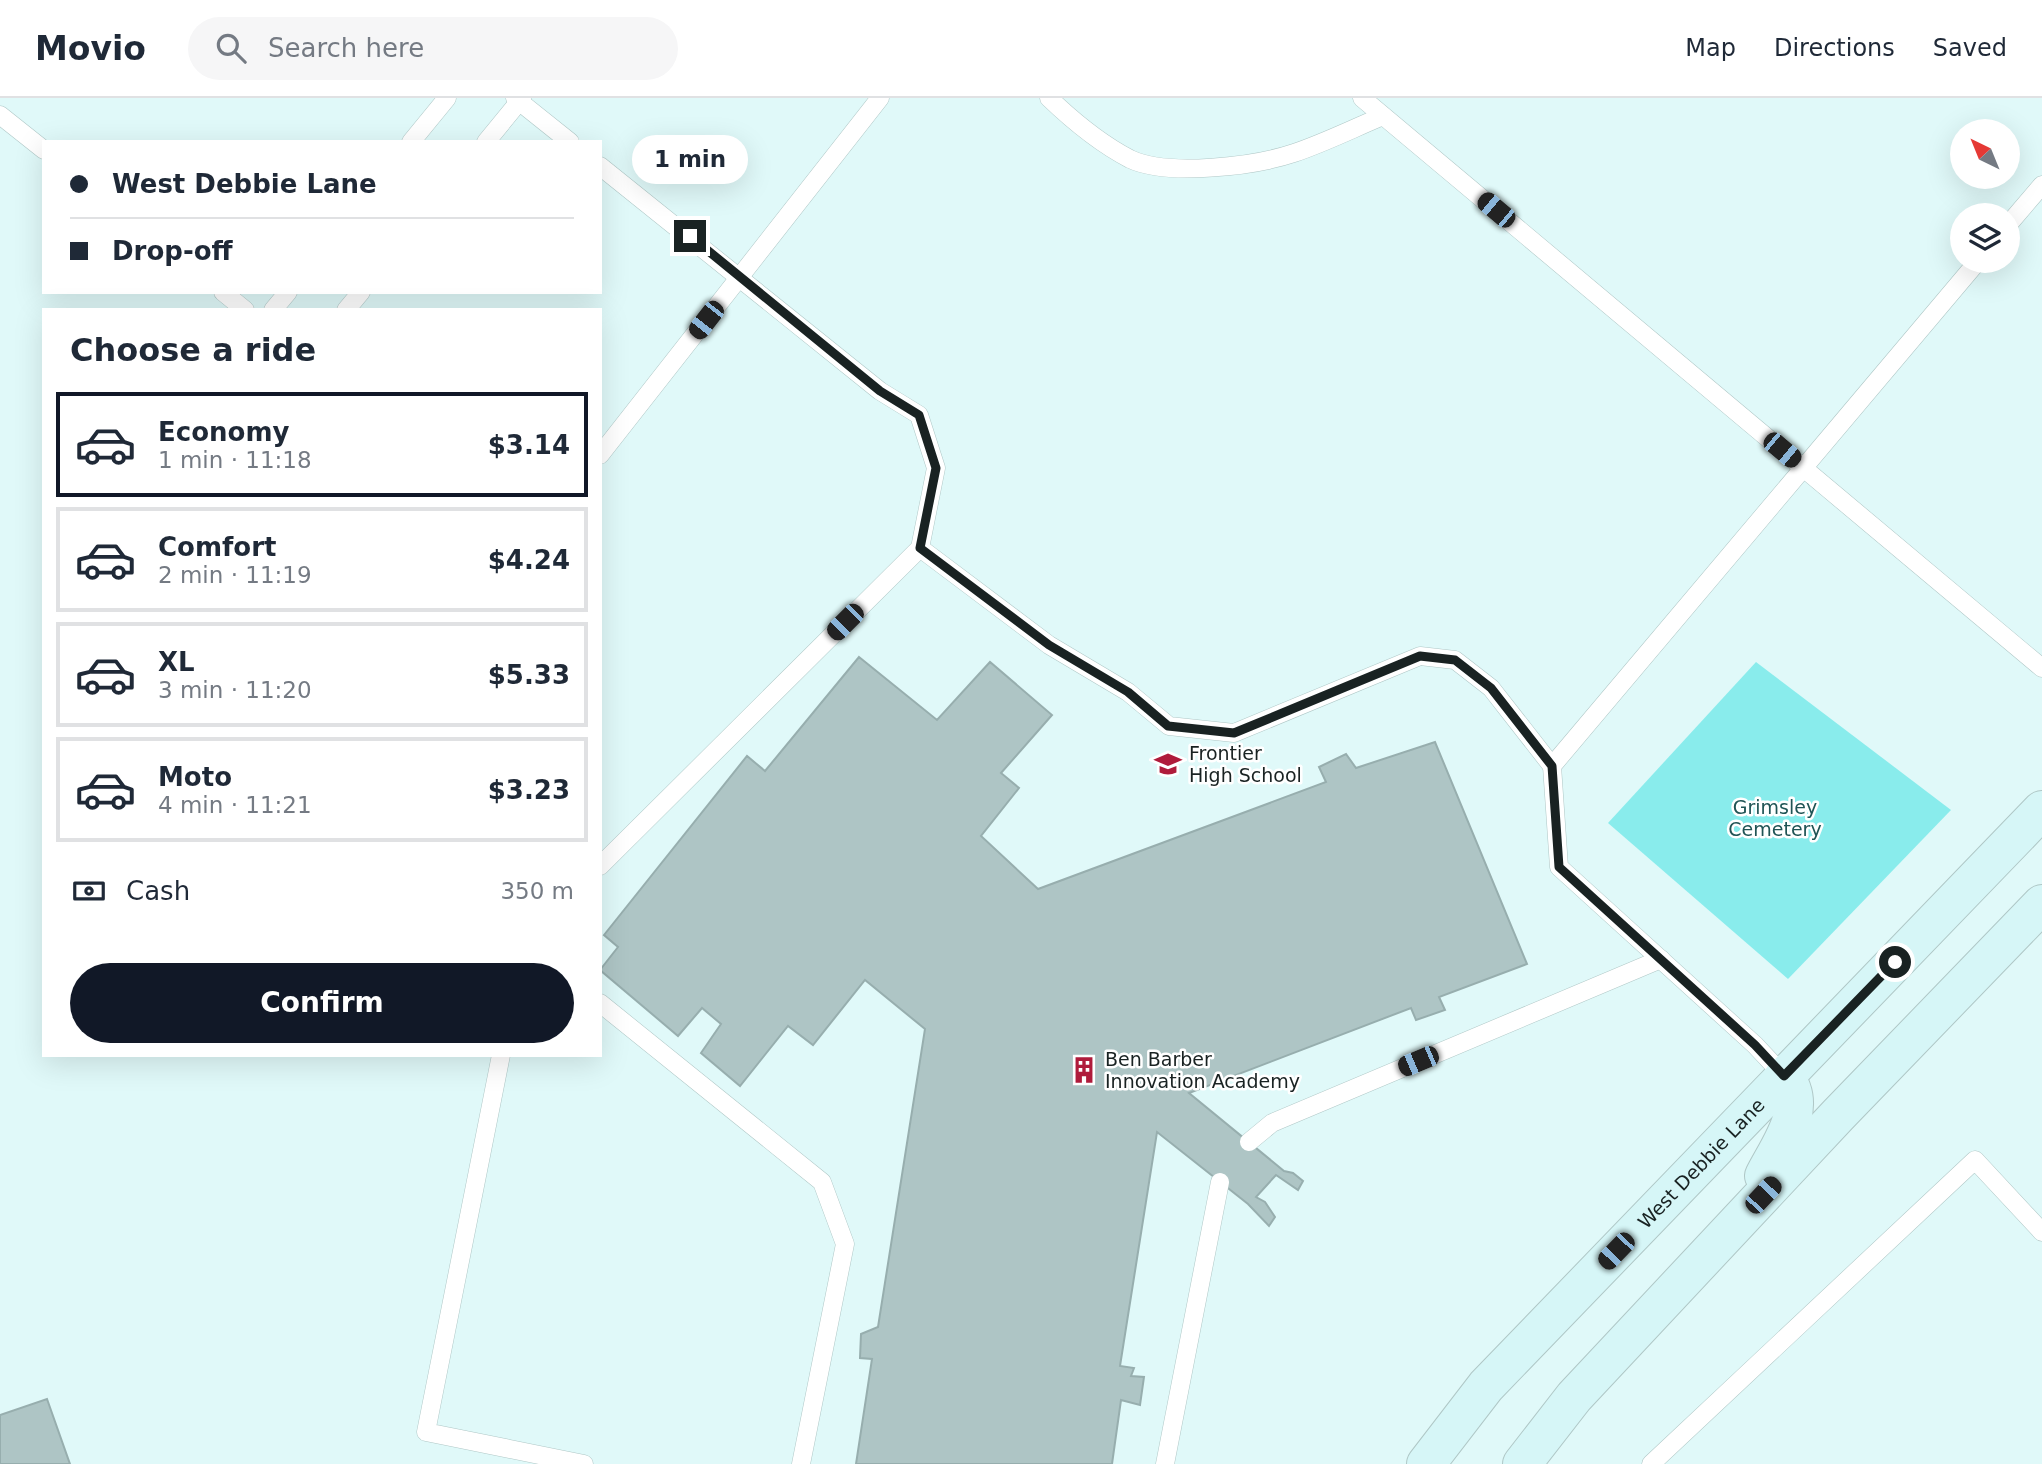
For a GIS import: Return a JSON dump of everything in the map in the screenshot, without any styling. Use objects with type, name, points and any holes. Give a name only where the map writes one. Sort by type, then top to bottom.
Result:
[{"type":"main road","name":"West Debbie Lane","points":[[1426,1464],[1486,1386],[2042,810]]},
{"type":"main road","points":[[1522,1464],[1574,1397],[2042,904]]},
{"type":"main road","points":[[1744,1215],[1794,1116],[1794,1099],[1784,1076]]},
{"type":"lane","points":[[413,140],[447,98]]},
{"type":"lane","points":[[602,452],[880,98]]},
{"type":"lane","points":[[1049,98],[1104,143],[1133,160],[1174,169],[1221,166],[1292,153],[1383,116]]},
{"type":"lane","points":[[1362,98],[2042,668]]},
{"type":"lane","points":[[487,140],[519,99],[568,140]]},
{"type":"lane","points":[[0,115],[42,148]]},
{"type":"lane","points":[[602,168],[741,276],[880,391],[919,415],[936,468],[920,548],[602,864]]},
{"type":"lane","points":[[2020,211],[2042,185]]},
{"type":"lane","points":[[1552,766],[1968,273]]},
{"type":"lane","points":[[225,294],[243,308]]},
{"type":"lane","points":[[275,308],[286,294]]},
{"type":"lane","points":[[348,308],[359,294]]},
{"type":"lane","points":[[920,548],[1049,645],[1128,692],[1168,726],[1234,733],[1420,656],[1455,660],[1491,688],[1552,766],[1559,867],[1755,1045],[1784,1076]]},
{"type":"lane","points":[[1249,1142],[1272,1122],[1661,959]]},
{"type":"lane","points":[[602,1005],[822,1182],[845,1244],[801,1464]]},
{"type":"lane","points":[[501,1057],[426,1432],[584,1464]]},
{"type":"lane","points":[[1651,1464],[1975,1160],[2042,1232]]},
{"type":"lane","points":[[1165,1464],[1220,1182]]},
{"type":"green space","name":"Grimsley Cemetery","points":[[1756,662],[1951,810],[1788,979],[1608,823]]},
{"type":"building","name":"Ben Barber Innovation Academy","points":[[859,657],[937,720],[990,662],[1052,715],[1001,773],[1019,788],[981,836],[1038,889],[1326,782],[1319,767],[1346,754],[1356,768],[1435,742],[1527,964],[1439,997],[1445,1010],[1416,1020],[1411,1008],[1189,1093],[1284,1171],[1293,1173],[1303,1181],[1298,1190],[1276,1175],[1256,1197],[1265,1202],[1275,1217],[1269,1226],[1248,1204],[1157,1132],[1120,1366],[1134,1368],[1131,1376],[1144,1377],[1140,1405],[1121,1400],[1112,1464],[856,1464],[872,1359],[860,1358],[861,1334],[878,1327],[925,1029],[865,980],[813,1045],[788,1026],[740,1086],[701,1053],[721,1024],[702,1008],[678,1036],[602,972],[602,967],[618,947],[604,935],[747,756],[765,771]]},
{"type":"building","points":[[47,1399],[70,1464],[0,1464],[0,1415]]},
{"type":"place","name":"Frontier High School","points":[[1168,764]]},
{"type":"place","name":"Ben Barber Innovation Academy","points":[[1084,1070]]},
{"type":"route","points":[[690,236],[880,391],[919,415],[936,468],[920,548],[1049,645],[1128,692],[1168,726],[1234,733],[1313,703],[1420,656],[1455,660],[1491,688],[1552,766],[1559,867],[1755,1045],[1784,1076],[1895,962]]}]
